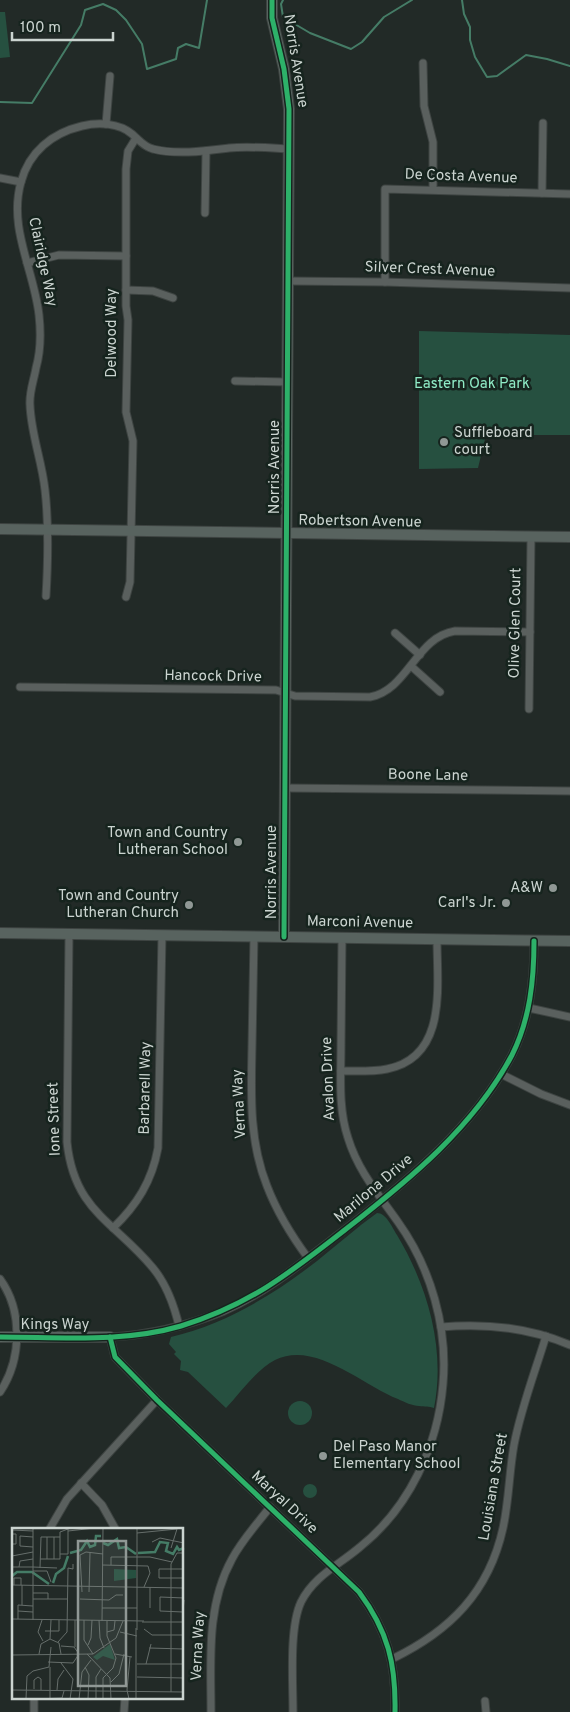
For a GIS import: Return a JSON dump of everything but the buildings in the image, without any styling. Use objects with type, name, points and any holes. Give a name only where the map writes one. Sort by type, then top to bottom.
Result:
[{"type":"street","name":"Norris Avenue","points":[[272,0],[272,18],[284,69],[290,109],[284,937]]},
{"type":"street","points":[[423,63],[424,106],[433,142],[433,189]]},
{"type":"street","points":[[106,124],[110,76]]},
{"type":"street","points":[[542,194],[543,123]]},
{"type":"street","name":"Clairidge Way","points":[[46,596],[45,489],[32,431],[30,399],[39,352],[40,326],[34,289],[26,263],[17,214],[17,201],[21,182],[31,158],[49,140],[68,130],[82,126],[106,124],[121,127],[143,145],[156,150],[289,149]]},
{"type":"street","name":"Delwood Way","points":[[126,596],[130,582],[133,441],[126,412],[128,320],[126,290],[127,156],[130,146],[136,138]]},
{"type":"street","points":[[205,213],[206,151]]},
{"type":"street","points":[[0,178],[21,182]]},
{"type":"street","name":"De Costa Avenue","points":[[385,282],[385,188],[570,194]]},
{"type":"street","points":[[26,263],[59,255],[126,256]]},
{"type":"street","name":"Silver Crest Avenue","points":[[288,281],[570,288]]},
{"type":"street","points":[[126,290],[153,291],[173,298]]},
{"type":"street","points":[[235,381],[288,382]]},
{"type":"street","name":"Robertson Avenue","points":[[0,529],[570,537]]},
{"type":"street","name":"Olive Glen Court","points":[[529,709],[531,537]]},
{"type":"street","name":"Hancock Drive","points":[[20,687],[276,690],[295,696],[374,696],[391,688],[437,638],[450,632],[530,632]]},
{"type":"street","points":[[395,633],[420,655]]},
{"type":"street","points":[[411,666],[440,692]]},
{"type":"street","name":"Boone Lane","points":[[285,788],[570,792]]},
{"type":"street","name":"Marconi Avenue","points":[[0,933],[570,941]]},
{"type":"street","name":"Ione Street","points":[[69,934],[68,1154],[79,1187],[88,1202],[161,1278],[172,1301],[179,1326]]},
{"type":"street","name":"Barbarell Way","points":[[113,1228],[126,1216],[141,1196],[152,1172],[158,1148],[162,935]]},
{"type":"street","name":"Verna Way","points":[[254,936],[251,1093],[256,1146],[266,1185],[277,1209],[308,1258]]},
{"type":"street","name":"Avalon Drive","points":[[293,1712],[294,1630],[297,1614],[306,1593],[312,1584],[364,1544],[391,1517],[408,1492],[424,1462],[436,1430],[442,1397],[444,1365],[441,1327],[433,1292],[419,1258],[399,1223],[361,1171],[348,1138],[341,1102],[342,938]]},
{"type":"street","points":[[341,1071],[378,1071],[396,1066],[410,1059],[425,1044],[433,1030],[436,1015],[438,939]]},
{"type":"street","name":"Marilona Drive","points":[[110,1337],[142,1334],[179,1326],[203,1319],[247,1299],[289,1273],[406,1181],[448,1140],[475,1110],[501,1074],[518,1041],[529,1008],[533,979],[534,941]]},
{"type":"street","points":[[529,1008],[570,1017]]},
{"type":"street","points":[[501,1074],[541,1094],[570,1105]]},
{"type":"street","points":[[0,1279],[8,1291],[14,1308],[16,1337],[13,1363],[0,1392]]},
{"type":"street","points":[[441,1327],[464,1325],[496,1326],[529,1331],[570,1345]]},
{"type":"street","name":"Louisiana Street","points":[[392,1659],[418,1646],[452,1620],[476,1593],[489,1572],[504,1527],[510,1472],[521,1416],[546,1336]]},
{"type":"street","name":"Kings Way","points":[[0,1337],[110,1337]]},
{"type":"street","name":"Maryal Drive","points":[[110,1337],[115,1357],[157,1400],[359,1592],[382,1628],[392,1659],[396,1688],[395,1712]]},
{"type":"street","points":[[50,1528],[58,1512],[81,1483],[157,1400]]},
{"type":"street","points":[[81,1483],[102,1505],[115,1528]]},
{"type":"street","name":"Verna Way","points":[[210,1712],[211,1633],[218,1592],[231,1560],[240,1545],[270,1507]]},
{"type":"street","points":[[486,1701],[486,1712]]},
{"type":"green space","points":[[0,12],[5,12],[10,57],[0,58]]},
{"type":"green space","name":"Eastern Oak Park","points":[[419,331],[570,335],[570,435],[486,435],[478,468],[419,469]]},
{"type":"green space","points":[[377,1213],[386,1218],[408,1254],[425,1296],[431,1318],[438,1363],[434,1408],[406,1403],[338,1367],[306,1356],[290,1355],[268,1364],[255,1375],[226,1408],[188,1372],[180,1370],[181,1361],[174,1354],[176,1352],[169,1344],[171,1337],[230,1316],[266,1297],[317,1261]]},
{"type":"green space","points":[[300,1401],[309,1404],[312,1413],[309,1422],[300,1425],[291,1422],[288,1413],[291,1404]]},
{"type":"green space","points":[[307,1484],[313,1484],[317,1491],[313,1498],[307,1498],[303,1494],[303,1488]]},
{"type":"waterway","points":[[0,102],[32,103],[81,25],[85,10],[103,4],[116,10],[126,20],[142,44],[147,69],[176,59],[178,48],[186,44],[199,48],[207,0]]},
{"type":"waterway","points":[[283,0],[281,4],[283,17],[310,33],[351,49],[362,42],[384,17],[412,0]]},
{"type":"waterway","points":[[462,0],[464,14],[470,27],[470,40],[475,57],[487,77],[497,76],[526,55],[570,66]]},
{"type":"cycle path","points":[[272,0],[272,18],[284,69],[289,109],[284,937]]},
{"type":"cycle path","points":[[0,1337],[114,1337],[137,1335],[181,1326],[206,1318],[249,1297],[269,1286],[307,1259],[370,1210],[438,1151],[479,1106],[497,1081],[512,1055],[527,1013],[532,985],[534,941]]},
{"type":"cycle path","points":[[110,1337],[115,1357],[157,1400],[359,1592],[377,1620],[388,1649],[394,1678],[395,1712]]},
{"type":"place","name":"Suffleboard court","points":[[444,442]]},
{"type":"place","name":"Town and Country Lutheran School","points":[[238,842]]},
{"type":"place","name":"A&W","points":[[553,888]]},
{"type":"place","name":"Carl's Jr.","points":[[506,903]]},
{"type":"place","name":"Town and Country Lutheran Church","points":[[189,905]]},
{"type":"place","name":"Del Paso Manor Elementary School","points":[[323,1456]]}]
